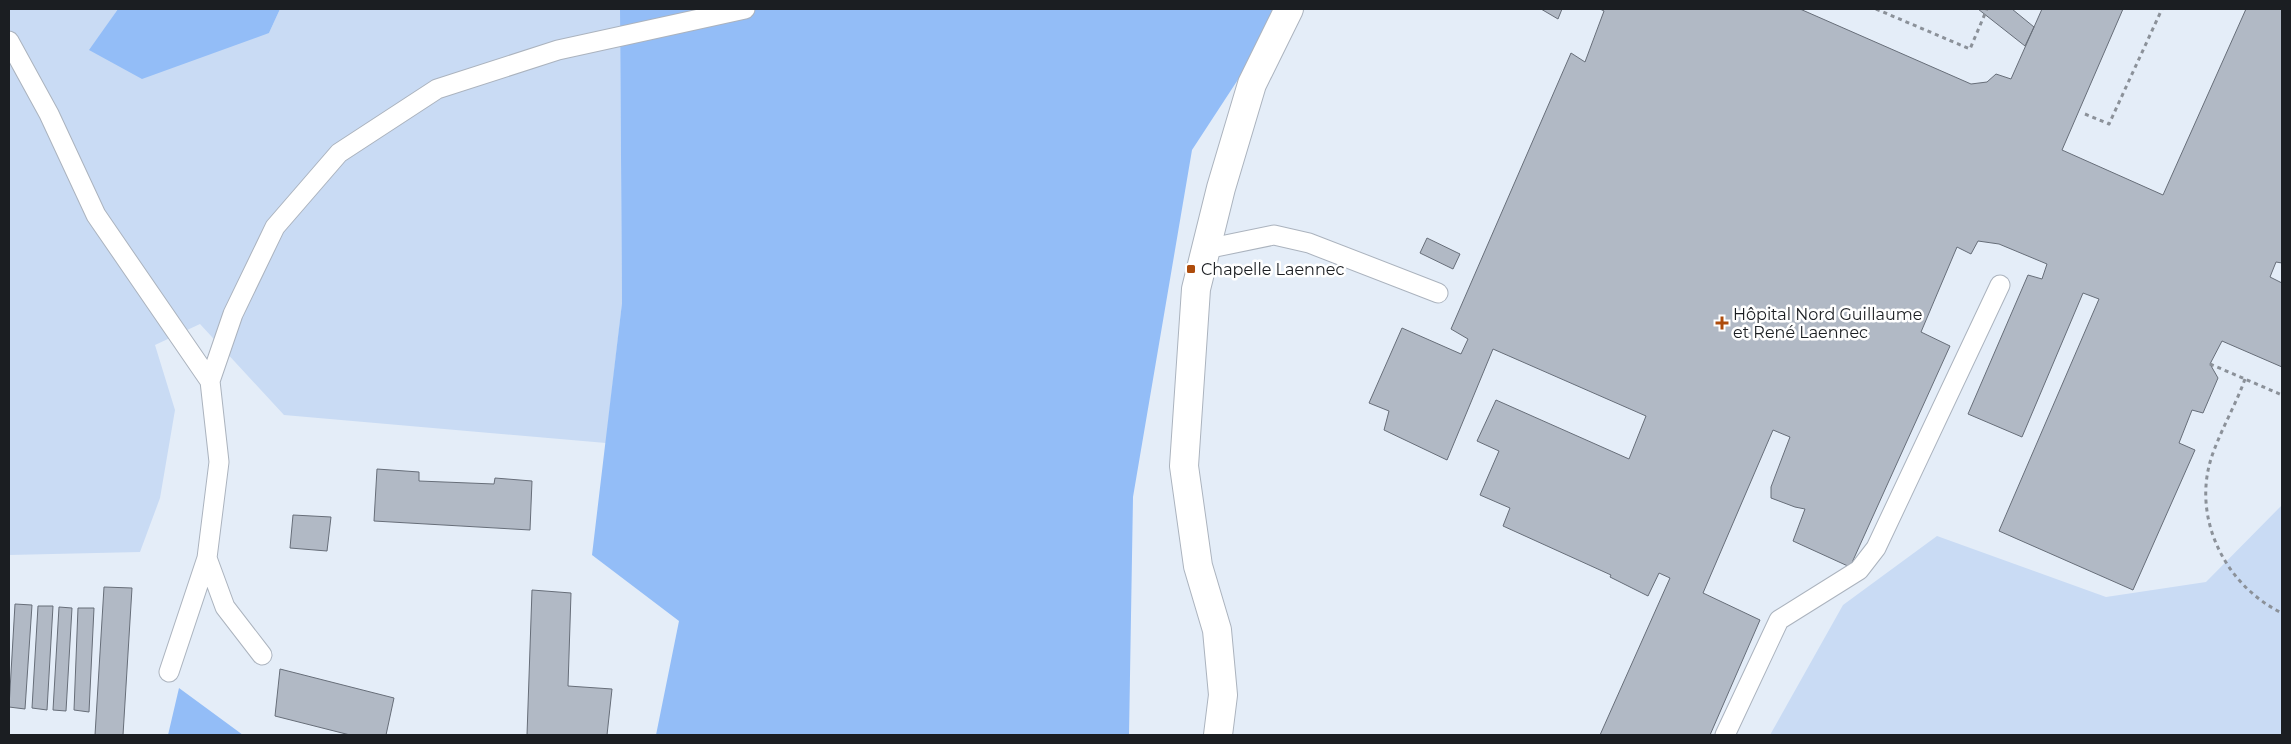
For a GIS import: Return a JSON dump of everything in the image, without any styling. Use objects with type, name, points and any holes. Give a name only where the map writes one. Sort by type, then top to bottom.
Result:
[{"type":"street","points":[[1218,735],[1223,695],[1217,630],[1198,566],[1184,466],[1196,289],[1221,188],[1252,84],[1289,9]]},
{"type":"lane","points":[[169,672],[207,558],[219,462],[210,381],[233,314],[275,227],[339,154],[437,89],[558,50],[745,9]]},
{"type":"lane","points":[[9,41],[49,114],[96,216],[210,381]]},
{"type":"lane","points":[[1206,250],[1274,236],[1309,243],[1438,293]]},
{"type":"lane","points":[[1725,735],[1778,620],[1859,570],[1876,548],[2000,285]]},
{"type":"lane","points":[[207,558],[225,607],[262,655]]},
{"type":"path","points":[[1876,9],[1970,49],[1987,9]]},
{"type":"path","points":[[2086,114],[2109,124],[2162,9]]},
{"type":"path","points":[[2210,364],[2282,395]]},
{"type":"path","points":[[2244,379],[2212,454],[2205,490],[2208,521],[2221,556],[2248,592],[2282,613]]},
{"type":"shaded area","points":[[9,9],[118,9],[90,50],[269,33],[280,9],[620,9],[622,303],[606,443],[284,415],[200,324],[155,345],[175,410],[160,498],[140,552],[9,555]]},
{"type":"shaded area","points":[[118,9],[280,9],[269,33],[142,79],[89,50]]},
{"type":"shaded area","points":[[620,9],[1284,9],[1192,150],[1133,497],[1129,735],[656,735],[679,621],[592,555],[622,303]]},
{"type":"shaded area","points":[[2282,505],[2282,735],[1770,735],[1843,605],[1937,536],[2106,597],[2206,582]]},
{"type":"shaded area","points":[[179,688],[243,735],[168,735]]},
{"type":"building","points":[[1541,9],[1562,9],[1558,19]]},
{"type":"building","points":[[1600,9],[1800,9],[1971,84],[1987,82],[1996,74],[2011,79],[2042,9],[2123,9],[2062,150],[2163,195],[2246,9],[2282,9],[2282,263],[2276,262],[2270,277],[2282,283],[2282,367],[2222,341],[2210,364],[2218,378],[2203,413],[2192,410],[2179,443],[2195,450],[2133,590],[1999,531],[2099,299],[2083,293],[2022,437],[1968,414],[2028,275],[2042,279],[2047,264],[1999,244],[1978,241],[1971,254],[1957,247],[1921,332],[1950,346],[1850,567],[1793,541],[1805,509],[1771,498],[1771,487],[1790,437],[1773,430],[1703,593],[1760,620],[1710,735],[1600,735],[1670,578],[1659,573],[1648,596],[1610,577],[1611,575],[1503,526],[1510,508],[1480,495],[1499,451],[1477,441],[1496,400],[1629,459],[1646,416],[1493,349],[1447,460],[1384,430],[1389,411],[1369,403],[1402,328],[1461,354],[1468,339],[1451,329],[1571,53],[1585,62],[1604,11]]},
{"type":"building","points":[[1978,9],[2012,9],[2034,27],[2025,46]]},
{"type":"building","points":[[1427,238],[1460,254],[1453,269],[1420,253]]},
{"type":"building","points":[[377,469],[419,472],[419,481],[494,484],[495,478],[532,481],[530,530],[374,521]]},
{"type":"building","points":[[293,515],[331,517],[327,551],[290,548]]},
{"type":"building","points":[[104,587],[132,588],[123,735],[95,735]]},
{"type":"building","points":[[532,590],[571,593],[568,686],[612,689],[607,735],[527,735]]},
{"type":"building","points":[[15,604],[32,605],[25,709],[9,707]]},
{"type":"building","points":[[38,606],[53,606],[47,710],[32,708]]},
{"type":"building","points":[[59,607],[72,608],[66,711],[53,710]]},
{"type":"building","points":[[78,608],[94,608],[89,712],[74,710]]},
{"type":"building","points":[[280,669],[394,698],[386,735],[350,735],[275,716]]},
{"type":"place","name":"Chapelle Laennec","points":[[1191,269]]},
{"type":"place","name":"Hôpital Nord Guillaume et René Laennec","points":[[1722,323]]}]
